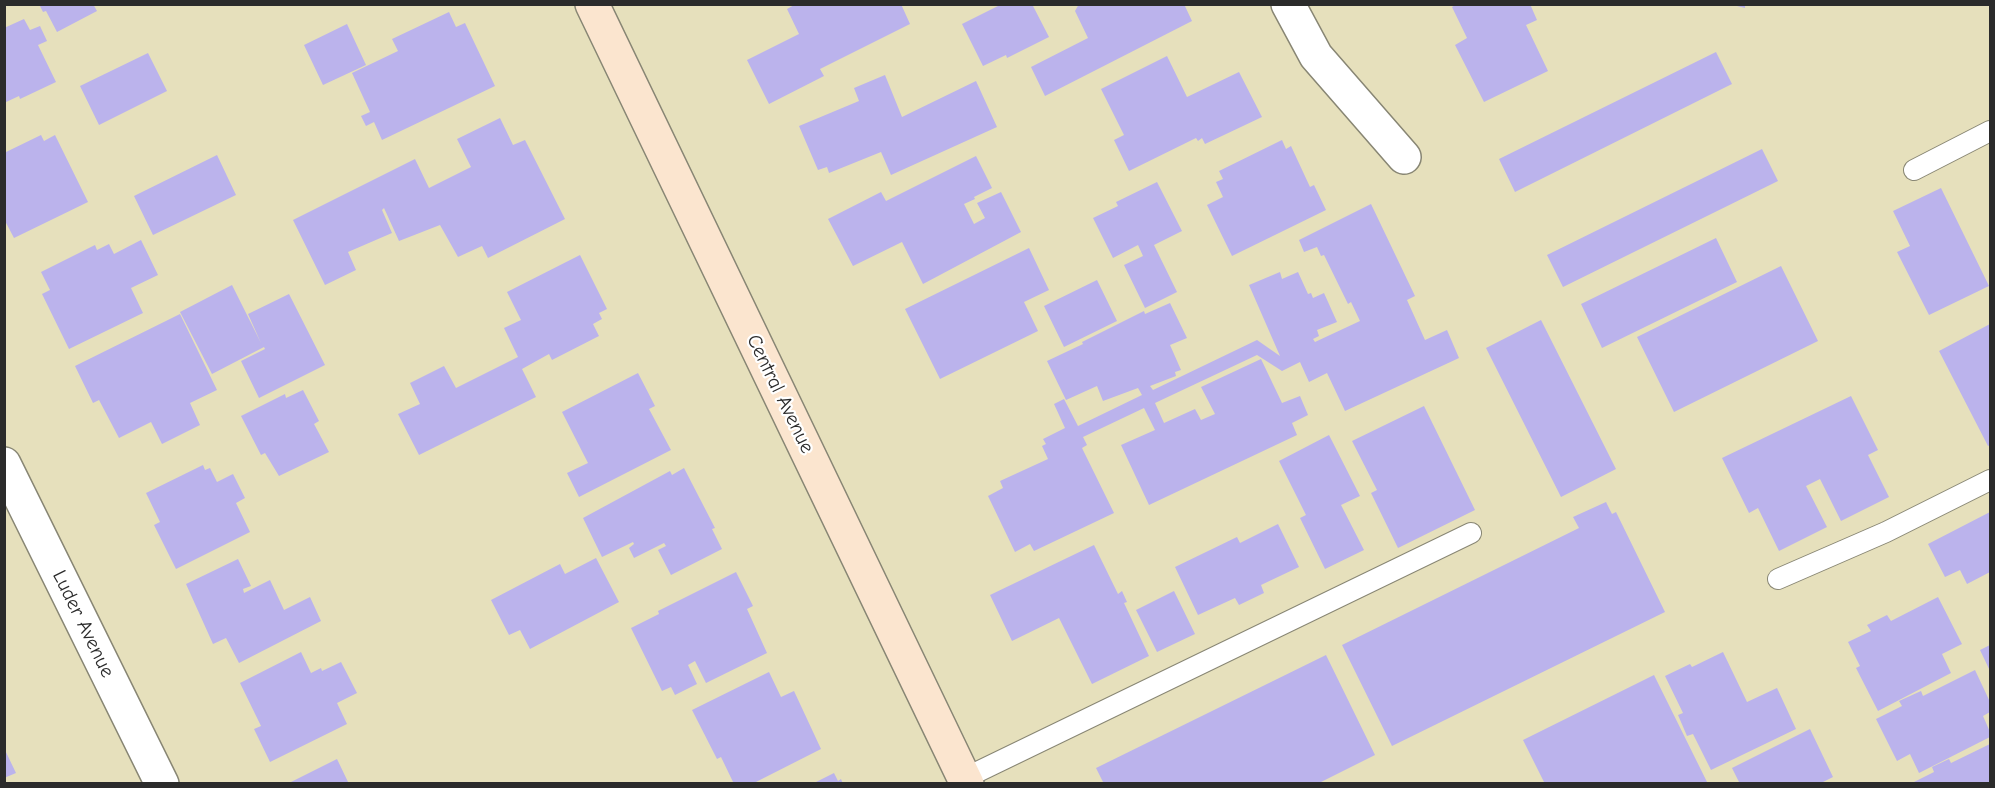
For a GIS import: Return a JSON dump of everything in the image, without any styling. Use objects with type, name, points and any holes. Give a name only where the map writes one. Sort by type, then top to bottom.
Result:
[{"type":"street","name":"Central Avenue","points":[[592,4],[966,781]]},
{"type":"street","points":[[1288,4],[1316,56],[1404,157]]},
{"type":"street","name":"Luder Avenue","points":[[4,464],[162,783]]},
{"type":"lane","points":[[1914,170],[1990,131]]},
{"type":"lane","points":[[1778,579],[1886,532],[1990,480]]},
{"type":"lane","points":[[966,781],[1472,533]]},
{"type":"building","points":[[39,4],[93,4],[97,11],[57,32],[46,11],[43,12]]},
{"type":"building","points":[[796,4],[866,4],[867,6],[870,4],[901,4],[910,24],[820,69],[824,76],[769,104],[747,60],[799,34],[787,9]]},
{"type":"building","points":[[1002,4],[1032,4],[1049,37],[1007,58],[1006,55],[983,66],[962,24]]},
{"type":"building","points":[[1079,4],[1184,4],[1192,21],[1045,96],[1031,67],[1088,38],[1075,11]]},
{"type":"building","points":[[1457,4],[1530,4],[1537,20],[1526,25],[1548,71],[1484,102],[1455,45],[1467,38],[1452,7]]},
{"type":"building","points":[[1729,4],[1745,4],[1745,8]]},
{"type":"building","points":[[449,12],[456,27],[465,23],[495,86],[382,140],[374,122],[366,126],[361,116],[370,112],[352,73],[398,51],[392,39]]},
{"type":"building","points":[[24,19],[30,30],[40,26],[47,41],[38,45],[56,82],[20,99],[19,96],[4,103],[4,28]]},
{"type":"building","points":[[347,24],[366,65],[323,85],[304,45]]},
{"type":"building","points":[[1716,52],[1732,84],[1515,192],[1499,159]]},
{"type":"building","points":[[148,53],[167,91],[99,125],[80,86]]},
{"type":"building","points":[[1167,56],[1187,97],[1239,72],[1262,117],[1205,144],[1202,138],[1198,141],[1196,138],[1129,171],[1114,140],[1124,135],[1101,89]]},
{"type":"building","points":[[885,75],[902,117],[976,81],[997,127],[891,175],[881,152],[829,173],[827,167],[818,170],[799,126],[859,101],[854,88]]},
{"type":"building","points":[[500,118],[513,145],[525,140],[565,219],[488,258],[482,246],[458,257],[440,225],[399,241],[384,208],[382,210],[392,233],[348,252],[356,270],[325,285],[293,220],[415,159],[429,188],[471,167],[457,139]]},
{"type":"building","points":[[41,135],[44,141],[55,135],[88,202],[14,238],[4,219],[4,153]]},
{"type":"building","points":[[1282,140],[1286,149],[1291,146],[1310,187],[1314,185],[1326,210],[1232,256],[1207,205],[1223,197],[1216,182],[1223,179],[1219,171]]},
{"type":"building","points":[[1762,149],[1778,181],[1563,287],[1547,255]]},
{"type":"building","points":[[217,155],[236,195],[153,235],[134,196]]},
{"type":"building","points":[[976,156],[992,188],[964,204],[974,224],[985,218],[977,203],[1001,192],[1021,232],[923,284],[902,242],[853,266],[828,219],[881,192],[886,201]]},
{"type":"building","points":[[1157,182],[1182,231],[1154,245],[1177,292],[1145,308],[1124,265],[1143,256],[1138,245],[1113,258],[1093,218],[1118,206],[1116,202]]},
{"type":"building","points":[[1941,188],[1989,286],[1929,315],[1897,252],[1910,246],[1893,211]]},
{"type":"building","points":[[1371,204],[1415,296],[1407,300],[1425,340],[1447,330],[1459,358],[1345,411],[1327,373],[1309,382],[1300,362],[1282,371],[1257,355],[1155,403],[1164,423],[1195,409],[1201,420],[1215,414],[1201,387],[1261,359],[1282,403],[1300,396],[1308,415],[1292,423],[1297,435],[1149,505],[1121,445],[1155,430],[1144,408],[1083,437],[1087,445],[1082,448],[1114,513],[1034,551],[1030,544],[1015,552],[988,496],[1003,488],[1000,481],[1048,459],[1042,446],[1046,444],[1043,439],[1065,428],[1054,404],[1064,399],[1078,426],[1142,395],[1138,388],[1103,401],[1097,386],[1066,400],[1047,361],[1144,311],[1145,314],[1170,303],[1187,338],[1170,345],[1181,370],[1175,372],[1176,376],[1150,386],[1153,390],[1257,340],[1280,356],[1249,285],[1280,272],[1282,279],[1298,272],[1308,294],[1311,293],[1313,298],[1324,293],[1337,322],[1317,330],[1319,336],[1313,339],[1315,342],[1360,321],[1351,302],[1348,304],[1324,255],[1321,256],[1317,247],[1304,252],[1299,240]]},
{"type":"building","points":[[1716,238],[1737,282],[1602,348],[1581,304]]},
{"type":"building","points":[[141,240],[158,275],[131,288],[143,313],[69,349],[42,294],[50,290],[41,272],[95,245],[97,250],[109,244],[114,254]]},
{"type":"building","points":[[1029,248],[1049,290],[1024,302],[1038,331],[940,379],[905,309]]},
{"type":"building","points":[[580,255],[607,309],[599,313],[602,319],[593,324],[599,336],[552,360],[549,354],[522,369],[536,397],[419,455],[398,414],[420,404],[410,383],[444,366],[456,388],[518,357],[504,328],[521,320],[507,292]]},
{"type":"building","points":[[1781,266],[1818,341],[1674,412],[1637,337]]},
{"type":"building","points":[[1097,280],[1117,321],[1064,347],[1044,306]]},
{"type":"building","points":[[232,285],[261,343],[248,314],[289,294],[325,365],[259,398],[241,361],[265,349],[264,347],[212,374],[180,312]]},
{"type":"building","points":[[180,314],[217,390],[190,403],[200,425],[162,444],[151,422],[119,438],[99,400],[93,403],[75,366]]},
{"type":"building","points":[[1541,320],[1616,469],[1561,497],[1486,348]]},
{"type":"building","points":[[1990,324],[1990,445],[1988,446],[1939,351]]},
{"type":"building","points":[[638,373],[655,406],[649,409],[671,450],[579,497],[567,473],[588,463],[562,412]]},
{"type":"building","points":[[303,390],[319,421],[314,424],[329,452],[279,476],[265,453],[261,455],[241,416],[285,394],[286,398]]},
{"type":"building","points":[[1851,396],[1878,450],[1868,455],[1889,497],[1841,521],[1820,479],[1806,486],[1827,527],[1779,551],[1758,508],[1749,513],[1722,458]]},
{"type":"building","points":[[1424,406],[1475,510],[1398,548],[1371,493],[1377,490],[1352,441]]},
{"type":"building","points":[[1329,435],[1360,496],[1341,505],[1364,550],[1325,569],[1300,518],[1306,515],[1279,461]]},
{"type":"building","points":[[203,465],[205,470],[210,468],[217,482],[233,474],[245,498],[236,503],[250,532],[176,569],[154,525],[160,522],[146,493]]},
{"type":"building","points":[[684,468],[715,528],[712,529],[722,549],[671,575],[658,550],[666,546],[664,543],[634,558],[629,548],[634,544],[633,542],[602,557],[583,518],[670,471],[672,475]]},
{"type":"building","points":[[1606,502],[1612,514],[1616,512],[1665,612],[1392,746],[1342,645],[1579,528],[1573,517]]},
{"type":"building","points":[[1990,512],[1990,572],[1967,584],[1960,570],[1945,577],[1928,544]]},
{"type":"building","points":[[1278,524],[1299,567],[1261,585],[1264,593],[1239,605],[1235,598],[1198,615],[1175,567],[1237,537],[1240,543]]},
{"type":"building","points":[[1094,545],[1118,594],[1122,591],[1127,602],[1124,603],[1149,656],[1092,684],[1059,618],[1012,641],[990,595]]},
{"type":"building","points":[[596,558],[619,602],[530,649],[520,630],[509,635],[491,600],[560,564],[565,574]]},
{"type":"building","points":[[238,559],[251,586],[243,589],[244,593],[270,580],[284,610],[310,597],[321,621],[239,663],[226,638],[213,644],[186,584]]},
{"type":"building","points":[[736,572],[753,606],[747,609],[767,653],[706,683],[695,661],[688,665],[697,684],[675,695],[671,687],[662,691],[631,628],[659,614],[658,611]]},
{"type":"building","points":[[1174,591],[1195,634],[1157,652],[1136,610]]},
{"type":"building","points":[[1938,597],[1962,644],[1942,654],[1951,673],[1878,711],[1856,668],[1860,666],[1848,642],[1871,631],[1867,625],[1887,615],[1891,621]]},
{"type":"building","points":[[1990,645],[1990,671],[1980,650]]},
{"type":"building","points":[[301,652],[311,673],[321,668],[322,671],[341,662],[357,693],[337,703],[347,724],[270,762],[254,729],[261,726],[240,683]]},
{"type":"building","points":[[1723,652],[1747,702],[1777,688],[1796,729],[1711,770],[1693,734],[1687,736],[1678,715],[1683,713],[1665,676],[1690,664],[1692,667]]},
{"type":"building","points":[[1326,655],[1375,755],[1317,784],[1104,784],[1096,768]]},
{"type":"building","points":[[1975,670],[1990,702],[1990,712],[1983,716],[1990,737],[1919,773],[1910,754],[1897,761],[1876,719],[1902,706],[1899,701],[1921,691],[1923,696]]},
{"type":"building","points":[[769,672],[781,697],[794,691],[821,749],[752,784],[734,784],[721,757],[717,759],[692,710]]},
{"type":"building","points":[[1654,675],[1708,784],[1545,784],[1523,740]]},
{"type":"building","points":[[1810,729],[1833,777],[1823,784],[1740,784],[1732,768]]},
{"type":"building","points":[[1990,744],[1990,784],[1910,784],[1934,772],[1932,767],[1949,759],[1951,763]]},
{"type":"building","points":[[4,748],[16,773],[4,778]]},
{"type":"building","points":[[337,759],[349,784],[287,784]]},
{"type":"building","points":[[834,773],[838,781],[841,779],[843,784],[812,784]]}]
